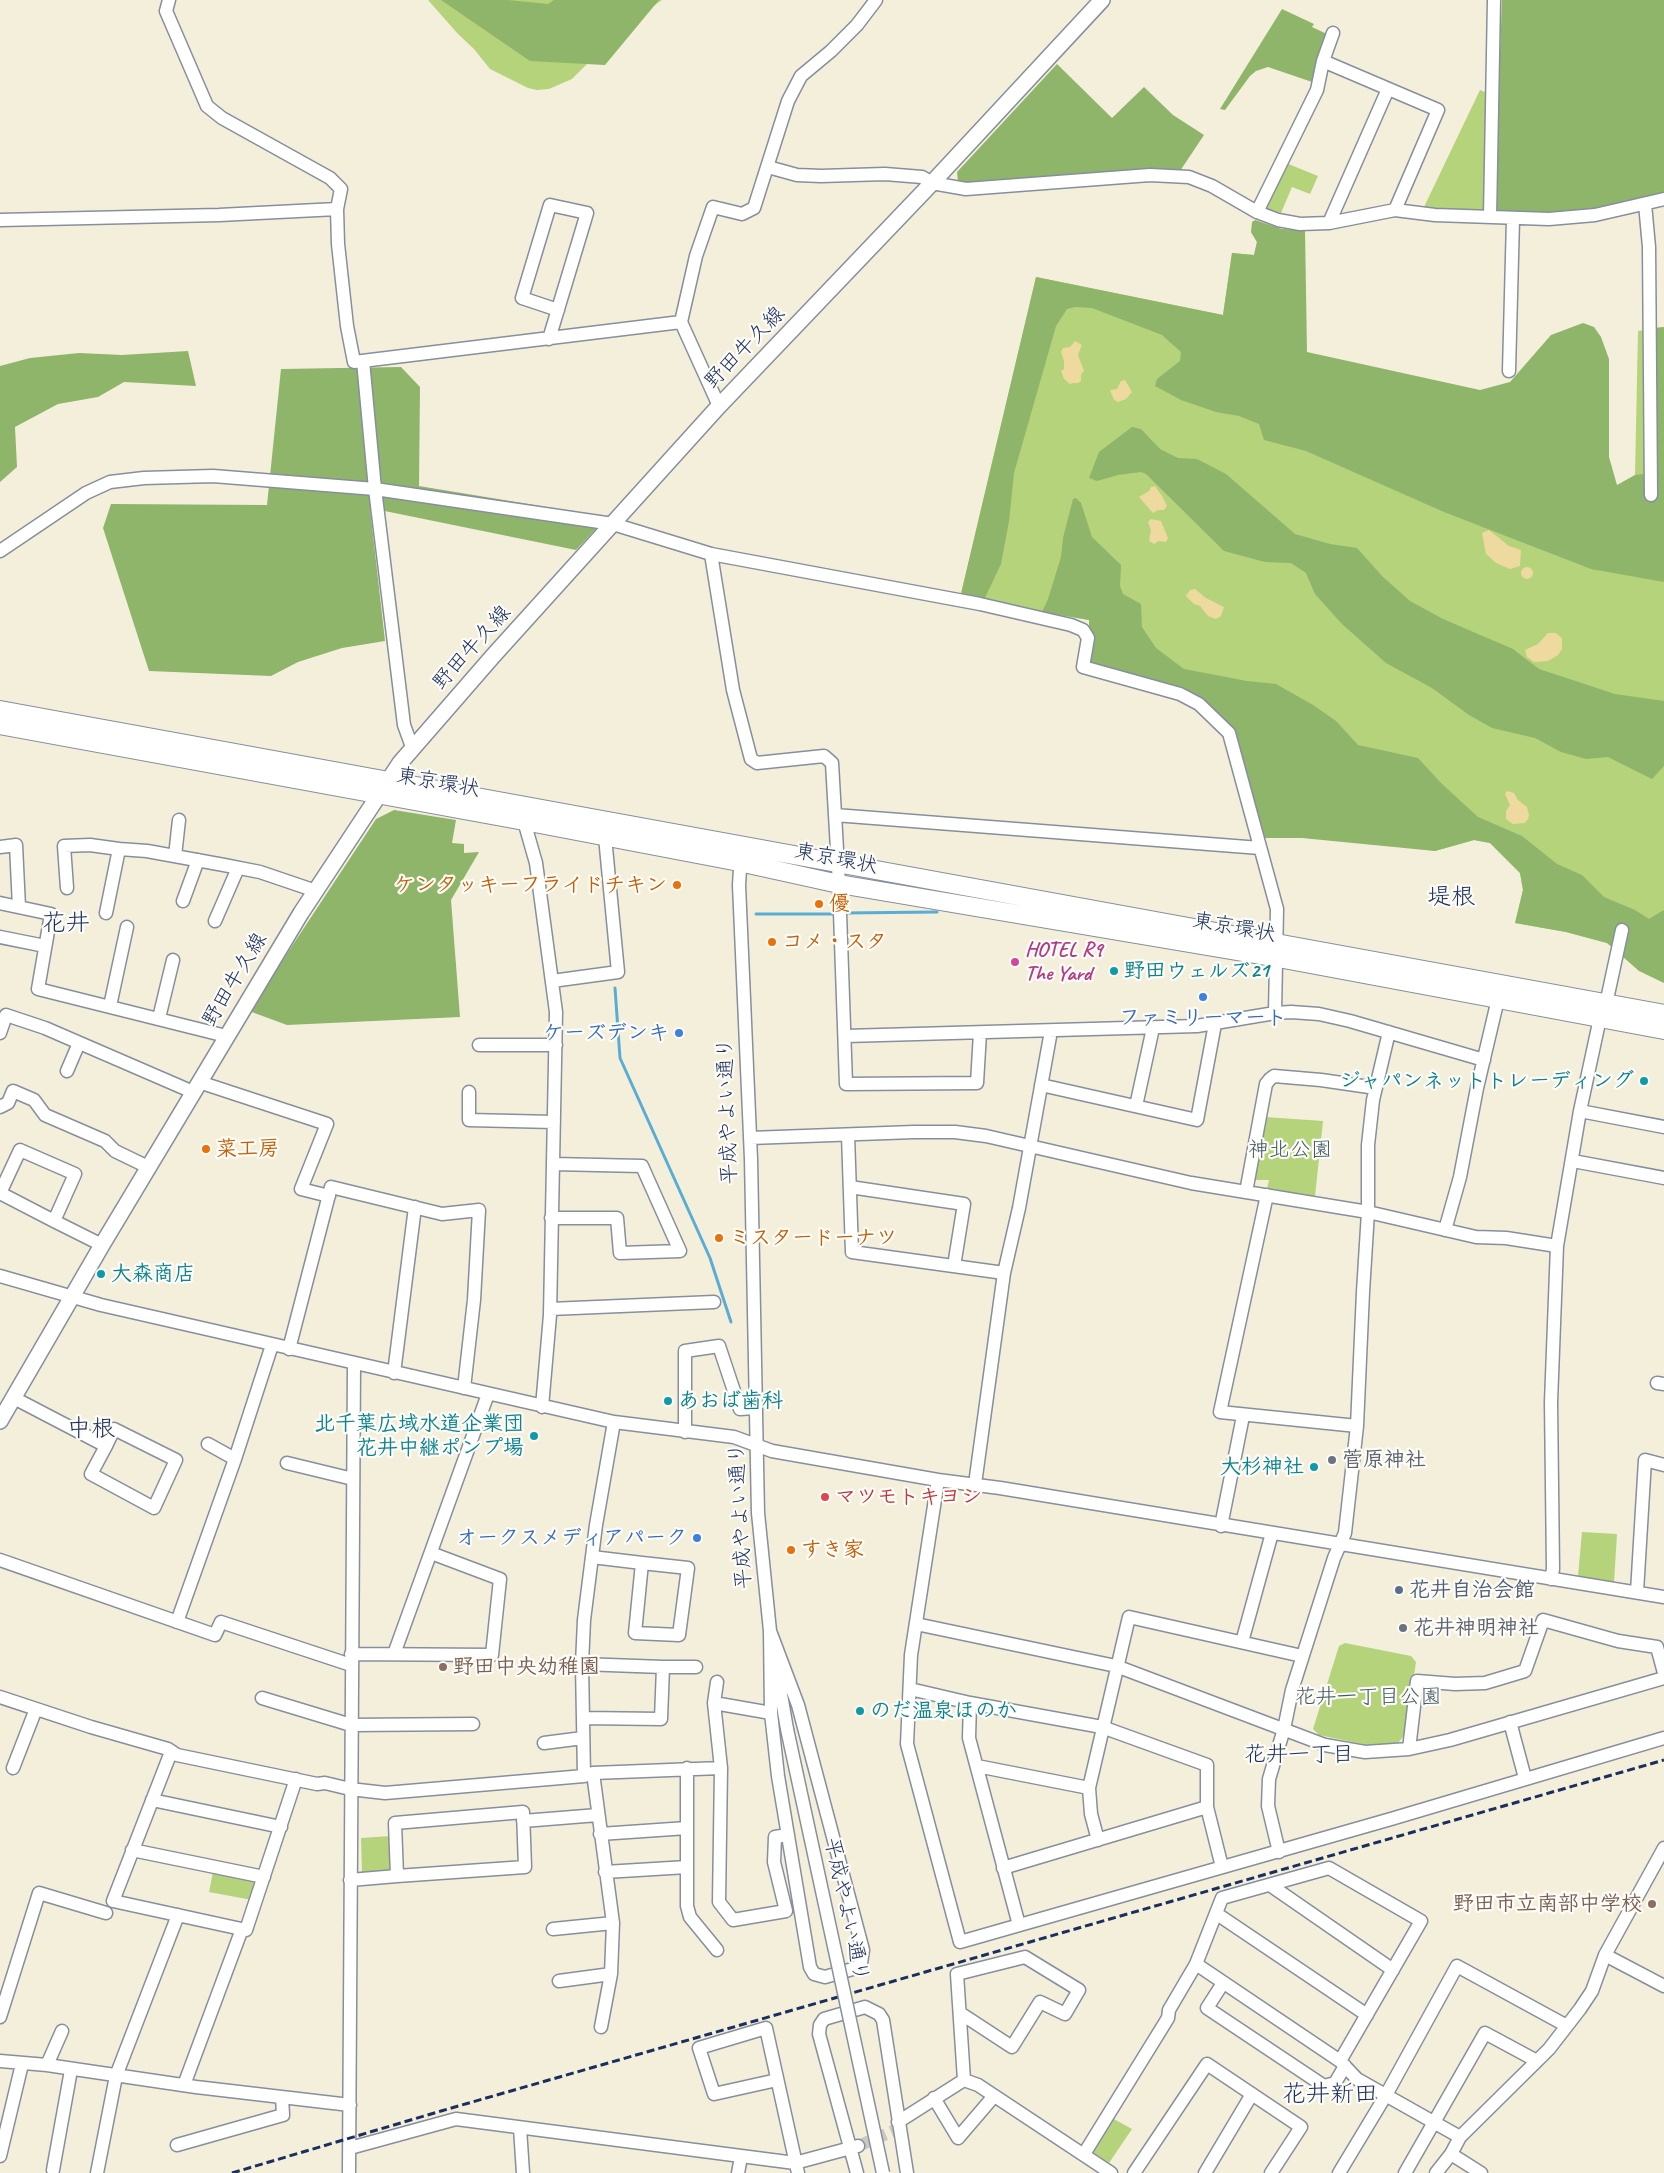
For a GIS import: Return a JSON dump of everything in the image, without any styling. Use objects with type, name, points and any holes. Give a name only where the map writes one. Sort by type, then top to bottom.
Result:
[{"type":"highway","name":"東京環状","points":[[0,710],[382,787],[741,854],[839,884],[1278,952],[1603,1011],[1664,1030]]},
{"type":"highway","name":"東京環状","points":[[0,726],[382,787],[524,821],[605,837],[838,865],[1278,952],[1498,999],[1603,1011],[1664,1014]]},
{"type":"main road","name":"野田牛久線","points":[[0,1421],[226,1036],[382,787],[412,747],[719,406],[932,183],[1100,1]]},
{"type":"street","points":[[169,0],[166,11],[207,106],[222,118],[330,178],[341,189],[337,209],[338,244],[347,326],[354,362],[681,322]]},
{"type":"street","points":[[719,406],[681,322],[696,256],[713,207],[742,214],[754,208],[788,101],[801,76],[831,52],[857,25],[876,0]]},
{"type":"street","points":[[1490,216],[1494,0]]},
{"type":"street","points":[[1257,212],[1316,90],[1323,61],[1333,33]]},
{"type":"street","points":[[1323,61],[1438,110],[1395,210]]},
{"type":"street","points":[[1329,223],[1388,89]]},
{"type":"street","points":[[768,167],[797,175],[885,174],[922,177],[932,183],[966,189],[1150,175],[1189,177],[1212,186],[1257,212],[1278,220],[1300,224],[1329,223],[1395,210],[1435,216],[1549,219],[1595,215],[1664,199]]},
{"type":"street","points":[[1644,204],[1649,247],[1651,495]]},
{"type":"street","points":[[549,339],[558,310],[587,213],[550,205],[522,298],[558,310]]},
{"type":"street","points":[[0,220],[209,216],[337,209]]},
{"type":"street","points":[[1509,371],[1513,219]]},
{"type":"street","points":[[363,361],[375,489],[404,725],[412,747]]},
{"type":"street","points":[[0,551],[86,493],[110,482],[144,478],[213,476],[375,489],[613,524],[711,554],[980,604],[1083,630],[1088,638],[1083,667],[1180,694],[1198,704],[1229,733],[1277,909],[1278,952],[1275,1012]]},
{"type":"street","points":[[711,554],[733,690],[751,759],[757,763],[824,756],[832,763],[846,1036],[846,1084],[977,1083],[980,1033]]},
{"type":"street","points":[[835,815],[1260,848]]},
{"type":"street","points":[[175,856],[179,820]]},
{"type":"street","points":[[524,821],[536,863],[556,1012],[550,1309],[542,1407]]},
{"type":"street","points":[[552,981],[618,972],[605,837]]},
{"type":"street","points":[[0,847],[16,845],[19,907]]},
{"type":"street","points":[[67,888],[64,846],[90,845],[175,856],[260,872],[316,891]]},
{"type":"street","points":[[106,913],[119,849]]},
{"type":"street","name":"平成やよい通り","points":[[741,854],[760,1546],[770,1631],[787,1729],[883,2173]]},
{"type":"street","points":[[183,901],[198,860]]},
{"type":"street","points":[[215,921],[238,868]]},
{"type":"street","points":[[0,903],[51,914],[38,989],[226,1036]]},
{"type":"street","points":[[110,1006],[127,927]]},
{"type":"street","points":[[1551,1578],[1553,1569],[1551,1402],[1557,1246],[1580,1111],[1622,930]]},
{"type":"street","points":[[0,937],[45,946]]},
{"type":"street","points":[[159,1018],[174,960]]},
{"type":"street","points":[[1445,1230],[1460,1176],[1498,999]]},
{"type":"street","points":[[846,1036],[1153,1028],[1214,1024],[1275,1012],[1319,1014],[1350,1021],[1484,1060]]},
{"type":"street","points":[[0,1033],[6,1014],[196,1087],[327,1124],[301,1189],[329,1196]]},
{"type":"street","points":[[1041,1085],[1197,1120],[1214,1024]]},
{"type":"street","points":[[1136,1106],[1153,1028]]},
{"type":"street","points":[[975,1484],[1004,1273],[1030,1145],[1050,1032]]},
{"type":"street","points":[[1279,1852],[1271,1826],[1268,1789],[1272,1764],[1284,1729],[1292,1690],[1302,1656],[1345,1533],[1357,1426],[1368,1212],[1368,1145],[1376,1088],[1389,1032]]},
{"type":"street","points":[[67,1071],[79,1043]]},
{"type":"street","points":[[479,1045],[556,1044]]},
{"type":"street","points":[[1246,1192],[1266,1084],[1270,1078],[1274,1076],[1312,1079],[1376,1088]]},
{"type":"street","points":[[0,1107],[8,1103],[13,1091],[34,1100],[45,1115],[105,1140],[115,1151],[148,1167]]},
{"type":"street","points":[[469,1092],[469,1120],[554,1122]]},
{"type":"street","points":[[1580,1111],[1664,1127]]},
{"type":"street","points":[[750,1138],[914,1132],[955,1132],[986,1136],[1191,1183],[1368,1212],[1476,1237],[1506,1238],[1557,1246]]},
{"type":"street","points":[[848,1135],[852,1252],[1004,1273]]},
{"type":"street","points":[[54,1221],[75,1174],[22,1145],[0,1193],[54,1221],[102,1245]]},
{"type":"street","points":[[1573,1161],[1664,1178]]},
{"type":"street","points":[[551,1218],[617,1218],[620,1253],[680,1251],[642,1166],[553,1164]]},
{"type":"street","points":[[289,1349],[332,1187],[442,1214],[479,1210],[474,1300],[464,1388]]},
{"type":"street","points":[[850,1187],[964,1204],[954,1266]]},
{"type":"street","points":[[1267,1195],[1220,1412],[1243,1416],[1357,1426]]},
{"type":"street","points":[[394,1373],[415,1207]]},
{"type":"street","points":[[0,1276],[101,1306],[614,1422],[734,1437],[772,1451],[938,1480],[975,1484],[1664,1597]]},
{"type":"street","points":[[550,1309],[714,1302]]},
{"type":"street","points":[[176,1622],[235,1458],[272,1345]]},
{"type":"street","points":[[684,1432],[685,1351],[720,1346],[740,1409],[755,1408]]},
{"type":"street","points":[[349,2173],[354,1364]]},
{"type":"street","points":[[394,1654],[488,1394]]},
{"type":"street","points":[[14,1398],[106,1446]]},
{"type":"street","points":[[1222,1526],[1243,1416]]},
{"type":"street","points":[[601,2027],[611,1974],[613,1923],[598,1815],[588,1774],[583,1738],[582,1664],[584,1620],[592,1557],[605,1464],[614,1422]]},
{"type":"street","points":[[114,1429],[176,1460],[154,1508],[91,1474],[106,1446],[114,1429]]},
{"type":"street","points":[[208,1444],[235,1458]]},
{"type":"street","points":[[1637,1592],[1644,1460],[1664,1465]]},
{"type":"street","points":[[288,1463],[353,1479]]},
{"type":"street","points":[[938,1480],[911,1654],[907,1744],[914,1778],[960,1942],[1279,1852],[1664,1738]]},
{"type":"street","points":[[1242,1642],[1272,1533]]},
{"type":"street","points":[[0,1560],[214,1634],[220,1622],[351,1659],[394,1654],[492,1655],[500,1579],[431,1553]]},
{"type":"street","points":[[592,1557],[688,1568],[679,1635],[635,1633],[642,1563]]},
{"type":"street","points":[[1098,1840],[1091,1814],[1089,1788],[1129,1617],[1302,1656]]},
{"type":"street","points":[[1409,1749],[1417,1678],[1455,1684],[1485,1683],[1525,1672],[1543,1620],[1618,1641],[1657,1647],[1664,1673]]},
{"type":"street","points":[[916,1624],[1116,1666],[1325,1745],[1344,1750],[1387,1752],[1409,1749],[1664,1678]]},
{"type":"street","points":[[770,1631],[798,1705],[863,1950],[861,1963],[856,1968],[825,1977],[814,1974],[810,1967],[788,1835],[771,1713],[770,1631]]},
{"type":"street","points":[[582,1664],[696,1667]]},
{"type":"street","points":[[583,1718],[661,1719],[663,1667]]},
{"type":"street","points":[[717,1682],[714,1703],[721,1768],[719,1902],[733,1920],[786,1911],[774,1862],[775,1837],[788,1835]]},
{"type":"street","points":[[910,1689],[970,1703],[1102,1727],[1207,1765],[1206,1807],[1222,1867]]},
{"type":"street","points":[[0,1697],[177,1755],[296,1779],[385,1794],[588,1774],[687,1768],[721,1768]]},
{"type":"street","points":[[262,1698],[351,1725],[473,1724]]},
{"type":"street","points":[[714,1703],[771,1713]]},
{"type":"street","points":[[970,1703],[969,1738],[1019,1925]]},
{"type":"street","points":[[13,1768],[37,1710]]},
{"type":"street","points":[[1510,1722],[1525,1778]]},
{"type":"street","points":[[544,1743],[583,1738]]},
{"type":"street","points":[[172,1752],[132,1850],[114,1901],[246,1930],[296,1779]]},
{"type":"street","points":[[977,1766],[1089,1788]]},
{"type":"street","points":[[687,1768],[687,1906],[690,1917],[717,1950]]},
{"type":"street","points":[[152,1800],[281,1827]]},
{"type":"street","points":[[1003,1868],[1206,1807]]},
{"type":"street","points":[[350,1880],[525,1867],[523,1812],[395,1822],[398,1876]]},
{"type":"street","points":[[523,1821],[598,1815]]},
{"type":"street","points":[[600,1834],[687,1828]]},
{"type":"street","points":[[1436,2173],[1451,2154],[1460,2137],[1537,2061],[1568,2026],[1592,1990],[1605,1954],[1664,1848]]},
{"type":"street","points":[[132,1850],[264,1877]]},
{"type":"street","points":[[605,1872],[687,1867]]},
{"type":"street","points":[[1084,2154],[1164,2026],[1169,2010],[1196,1964],[1222,1898],[1329,1868],[1421,1922],[1367,2015],[1342,2064],[1335,2083],[1324,2086],[1207,2008],[1224,1983]]},
{"type":"street","points":[[1270,1885],[1394,1970]]},
{"type":"street","points":[[0,2017],[39,1892],[106,1913]]},
{"type":"street","points":[[1217,1914],[1367,2015]]},
{"type":"street","points":[[97,2173],[116,2076],[178,1915]]},
{"type":"street","points":[[553,1929],[613,1923]]},
{"type":"street","points":[[184,2085],[242,1929]]},
{"type":"street","points":[[1605,1954],[1664,1986]]},
{"type":"street","points":[[960,2013],[1012,2047],[1040,2002],[1065,2014],[1079,1990],[1026,1957],[957,1974],[964,2080]]},
{"type":"street","points":[[1196,1964],[1342,2064],[1358,2079],[1460,2137]]},
{"type":"street","points":[[1339,2173],[1386,2095],[1457,1966],[1568,2026]]},
{"type":"street","points":[[559,1981],[611,1974]]},
{"type":"street","points":[[857,2173],[854,2147],[819,2034],[820,2025],[824,2019],[865,2008],[879,2014],[883,2020],[907,2173]]},
{"type":"street","points":[[777,2080],[714,2094],[699,2048],[766,2028],[796,2168]]},
{"type":"street","points":[[47,2065],[62,2031]]},
{"type":"street","points":[[1405,2173],[1485,2033],[1537,2061]]},
{"type":"street","points":[[0,2061],[47,2065],[70,2070],[350,2105]]},
{"type":"street","points":[[0,2156],[22,2064]]},
{"type":"street","points":[[1134,2173],[1207,2064],[1301,2127],[1271,2173]]},
{"type":"street","points":[[53,2170],[70,2070]]},
{"type":"street","points":[[964,2080],[978,2085],[1111,2173]]},
{"type":"street","points":[[898,2122],[964,2080]]},
{"type":"street","points":[[1205,2173],[1252,2094]]},
{"type":"street","points":[[934,2098],[958,2138],[994,2096]]},
{"type":"street","points":[[177,2145],[283,2115],[282,2097]]},
{"type":"street","points":[[350,2148],[456,2119],[741,2157],[796,2168],[854,2147]]},
{"type":"street","points":[[520,2128],[523,2173]]},
{"type":"street","points":[[1451,2154],[1481,2173]]},
{"type":"street","points":[[738,2173],[741,2157]]},
{"type":"green space","points":[[428,0],[662,0],[625,26],[572,79],[549,89],[537,90],[528,88],[490,69]]},
{"type":"green space","points":[[441,0],[508,0],[548,4],[554,0],[659,0],[605,65],[530,61]]},
{"type":"green space","points":[[1502,0],[1664,0],[1664,195],[1606,208],[1557,213],[1494,213]]},
{"type":"green space","points":[[1282,9],[1314,24],[1312,27],[1329,35],[1315,83],[1268,67],[1256,71],[1250,76],[1225,110],[1220,109]]},
{"type":"green space","points":[[1057,64],[1112,118],[1144,87],[1173,115],[1204,135],[1180,171],[971,185],[958,182],[957,172]]},
{"type":"green space","points":[[1480,90],[1492,95],[1489,213],[1436,212],[1424,207]]},
{"type":"green space","points":[[1286,163],[1318,176],[1310,194],[1292,187],[1281,213],[1266,209],[1265,206]]},
{"type":"green space","points":[[1255,220],[1282,229],[1305,230],[1307,352],[1480,390],[1510,382],[1551,335],[1583,323],[1594,327],[1601,337],[1609,359],[1609,457],[1617,485],[1635,475],[1654,473],[1654,328],[1664,327],[1664,582],[1591,569],[1444,512],[1306,451],[1264,440],[1259,424],[1239,416],[1216,412],[1181,400],[1155,386],[1157,379],[1180,361],[1181,352],[1162,335],[1092,308],[1075,307],[1067,309],[1056,326],[1014,473],[1009,521],[1001,564],[983,602],[960,598],[1036,277],[1223,315],[1232,253],[1254,255],[1257,242],[1251,232],[1252,222]]},
{"type":"green space","points":[[1251,232],[1294,245],[1289,408],[1617,486],[1635,475],[1638,331],[1664,327],[1664,976],[1646,971],[1607,943],[1566,932],[1515,923],[1523,890],[1520,873],[1490,843],[1474,840],[1435,851],[1275,825],[1215,712],[1089,664],[1089,620],[960,598],[1036,277],[1223,315],[1232,253],[1254,255],[1257,242]]},
{"type":"green space","points":[[188,351],[196,386],[124,382],[98,397],[58,404],[15,427],[17,467],[0,482],[0,366],[30,358],[79,353],[122,355]]},
{"type":"green space","points":[[401,367],[420,387],[419,486],[607,517],[576,550],[370,508],[385,641],[342,648],[298,662],[271,676],[149,671],[103,528],[111,504],[267,505],[281,369]]},
{"type":"green space","points":[[1132,427],[1141,429],[1160,449],[1178,458],[1197,459],[1226,474],[1295,534],[1330,544],[1357,548],[1382,576],[1410,601],[1443,619],[1513,649],[1539,669],[1615,694],[1664,701],[1664,766],[1652,779],[1608,757],[1586,759],[1561,752],[1535,738],[1492,728],[1469,715],[1432,688],[1386,663],[1342,624],[1315,594],[1306,573],[1291,563],[1265,562],[1224,551],[1146,474],[1141,472],[1118,475],[1097,481],[1089,478],[1099,452]]},
{"type":"green space","points":[[1076,498],[1081,503],[1092,537],[1121,565],[1120,586],[1123,594],[1141,604],[1142,627],[1156,648],[1184,669],[1247,681],[1276,684],[1313,705],[1336,721],[1358,745],[1418,758],[1441,783],[1478,817],[1522,836],[1557,864],[1582,875],[1604,897],[1635,910],[1649,919],[1664,910],[1664,983],[1639,971],[1607,943],[1566,932],[1515,923],[1523,890],[1520,873],[1490,843],[1474,840],[1435,851],[1302,838],[1261,838],[1215,712],[1089,664],[1089,620],[1042,612],[1061,557],[1063,538],[1073,499]]},
{"type":"green space","points":[[394,810],[456,820],[452,843],[464,844],[464,853],[479,852],[451,900],[460,1017],[287,1025],[249,1011],[376,819]]},
{"type":"green space","name":"神北公園","points":[[1265,1117],[1323,1121],[1315,1196],[1267,1189],[1269,1180],[1254,1180]]},
{"type":"green space","points":[[1582,1532],[1617,1534],[1614,1582],[1578,1576]]},
{"type":"green space","name":"花井一丁目公園","points":[[1345,1643],[1411,1656],[1416,1662],[1406,1733],[1398,1743],[1372,1746],[1319,1735],[1313,1729],[1339,1646]]},
{"type":"green space","points":[[391,1836],[394,1868],[390,1871],[362,1874],[361,1838]]},
{"type":"green space","points":[[213,1872],[255,1880],[257,1884],[252,1900],[209,1892]]},
{"type":"green space","points":[[1112,2118],[1132,2129],[1109,2163],[1094,2153],[1094,2149]]},
{"type":"sand","points":[[1075,341],[1082,345],[1078,355],[1084,371],[1081,374],[1081,381],[1070,384],[1064,379],[1061,371],[1064,369],[1064,361],[1061,352],[1063,348],[1070,347]]},
{"type":"sand","points":[[1125,380],[1132,392],[1126,399],[1118,402],[1114,400],[1110,390],[1117,389],[1121,381]]},
{"type":"sand","points":[[1155,486],[1167,506],[1164,510],[1158,510],[1153,513],[1139,497]]},
{"type":"sand","points":[[1151,519],[1161,521],[1168,538],[1166,542],[1159,541],[1154,544],[1149,541],[1151,530],[1148,522]]},
{"type":"sand","points":[[1489,530],[1509,546],[1521,550],[1520,566],[1510,569],[1496,563],[1486,554],[1482,533]]},
{"type":"sand","points":[[1529,567],[1532,568],[1532,578],[1525,579],[1522,578],[1521,571],[1522,568]]},
{"type":"sand","points":[[1195,589],[1206,598],[1224,607],[1221,616],[1216,619],[1208,616],[1200,606],[1194,604],[1186,596],[1190,590]]},
{"type":"sand","points":[[1548,633],[1556,633],[1562,638],[1562,649],[1558,655],[1548,661],[1534,662],[1527,657],[1525,650],[1538,644]]},
{"type":"sand","points":[[1507,791],[1514,793],[1518,800],[1527,807],[1529,815],[1525,823],[1513,824],[1506,819],[1506,811],[1510,805],[1505,794]]},
{"type":"waterway","points":[[845,913],[937,912]]},
{"type":"waterway","points":[[756,914],[834,914]]},
{"type":"waterway","points":[[615,988],[620,1058],[710,1258],[731,1322]]},
{"type":"tunnel","points":[[858,2146],[900,2128]]},
{"type":"railway","points":[[232,2173],[441,2111],[1664,1760]]},
{"type":"place","name":"ケンタッキーフライドチキン","points":[[677,885]]},
{"type":"place","name":"優","points":[[819,904]]},
{"type":"place","name":"コメ・スタ","points":[[772,942]]},
{"type":"place","name":"HOTEL R9 The Yard","points":[[1015,962]]},
{"type":"place","name":"野田ウェルズ21","points":[[1114,971]]},
{"type":"place","name":"ファミリーマート","points":[[1203,997]]},
{"type":"place","name":"ケーズデンキ","points":[[679,1033]]},
{"type":"place","name":"ジャパンネットトレーディング","points":[[1644,1081]]},
{"type":"place","name":"菜工房","points":[[206,1149]]},
{"type":"place","name":"ミスタードーナツ","points":[[719,1238]]},
{"type":"place","name":"大森商店","points":[[101,1274]]},
{"type":"place","name":"あおば歯科","points":[[668,1401]]},
{"type":"place","name":"北千葉広域水道企業団 花井中継ポンプ場","points":[[534,1436]]},
{"type":"place","name":"菅原神社","points":[[1332,1460]]},
{"type":"place","name":"大杉神社","points":[[1314,1467]]},
{"type":"place","name":"マツモトキヨシ","points":[[825,1497]]},
{"type":"place","name":"オークスメディアパーク","points":[[697,1538]]},
{"type":"place","name":"すき家","points":[[791,1550]]},
{"type":"place","name":"花井自治会館","points":[[1399,1590]]},
{"type":"place","name":"花井神明神社","points":[[1403,1628]]},
{"type":"place","name":"野田中央幼稚園","points":[[443,1667]]},
{"type":"place","name":"のだ温泉ほのか","points":[[860,1711]]},
{"type":"place","name":"野田市立南部中学校","points":[[1652,1904]]},
{"type":"district","name":"堤根","points":[[1451,898]]},
{"type":"district","name":"花井","points":[[66,924]]},
{"type":"district","name":"中根","points":[[91,1430]]},
{"type":"district","name":"花井一丁目","points":[[1299,1755]]},
{"type":"district","name":"花井新田","points":[[1330,2095]]}]
